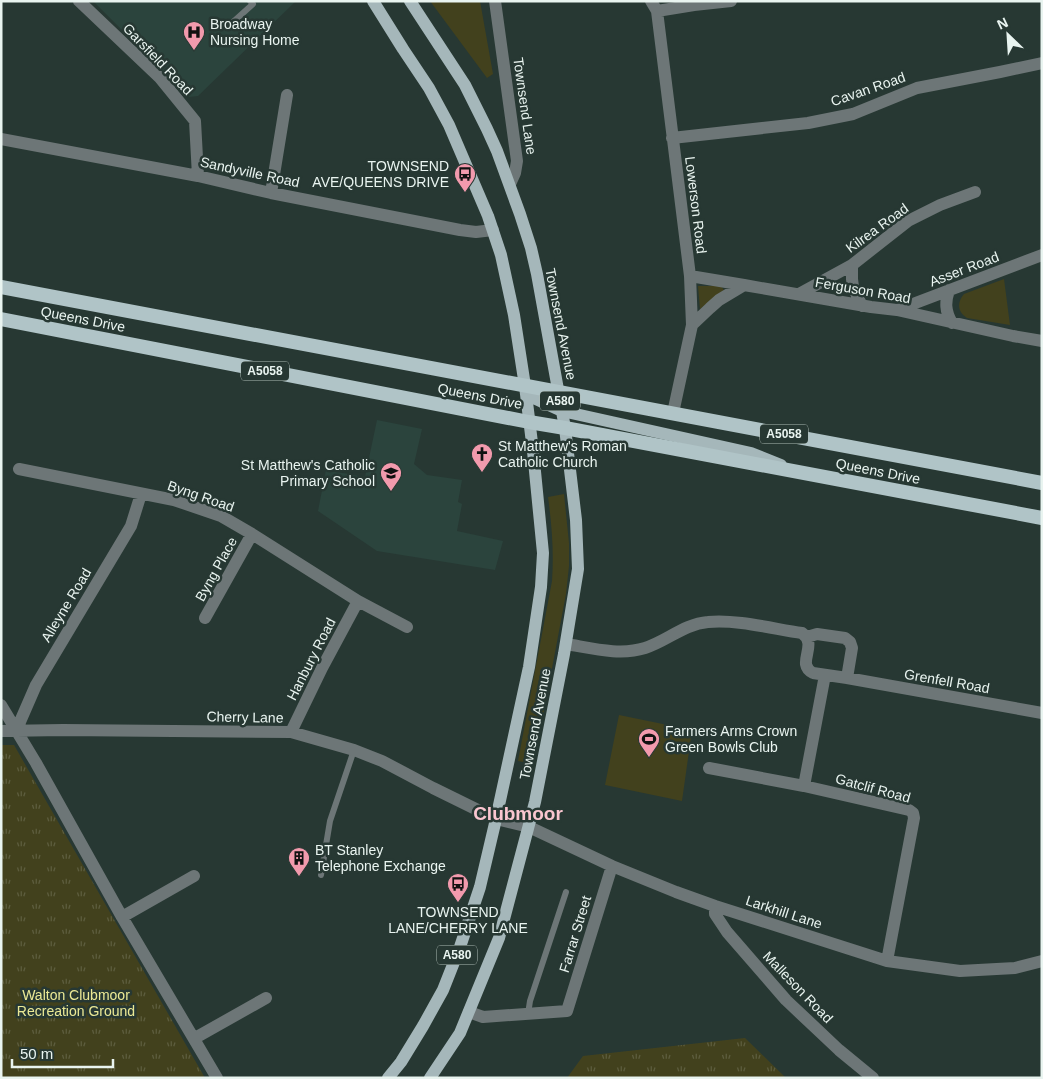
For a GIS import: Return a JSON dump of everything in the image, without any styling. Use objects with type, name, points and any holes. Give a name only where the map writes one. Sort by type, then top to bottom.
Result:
[{"type":"highway","name":"Queens Drive","points":[[1,287],[1042,484]]},
{"type":"highway","name":"Queens Drive","points":[[1,320],[529,422],[1042,518]]},
{"type":"main road","name":"Townsend Avenue","points":[[373,1],[429,88],[445,118],[488,216],[501,256],[514,315],[525,386],[543,553],[541,587],[529,667],[496,819]]},
{"type":"main road","name":"Townsend Avenue","points":[[410,1],[465,85],[497,151],[510,184],[531,248],[537,274],[565,428],[576,520],[578,569],[566,644],[529,827]]},
{"type":"main road","points":[[525,386],[536,399],[562,411],[751,453],[802,473]]},
{"type":"main road","name":"A580","points":[[388,1078],[401,1062],[443,990],[460,947],[480,886],[496,819]]},
{"type":"main road","name":"A580","points":[[430,1078],[460,1033],[469,1012],[498,938],[529,827]]},
{"type":"street","name":"Garsfield Road","points":[[79,1],[160,78],[195,120],[198,176]]},
{"type":"street","name":"Townsend Lane","points":[[495,1],[518,161],[510,184]]},
{"type":"street","points":[[654,6],[731,1]]},
{"type":"street","name":"Lowerson Road","points":[[654,6],[690,276],[692,325],[674,413]]},
{"type":"street","name":"Cavan Road","points":[[672,138],[808,123],[853,114],[917,88],[1042,63]]},
{"type":"street","points":[[271,193],[287,95]]},
{"type":"street","name":"Sandyville Road","points":[[1,139],[198,176],[271,193],[460,230],[476,232],[493,230]]},
{"type":"street","name":"Kilrea Road","points":[[799,294],[852,265],[908,221],[940,205],[974,192]]},
{"type":"street","name":"Asser Road","points":[[897,310],[1042,255]]},
{"type":"street","points":[[852,265],[853,287],[862,306]]},
{"type":"street","name":"Ferguson Road","points":[[690,276],[862,306],[897,310],[1042,341]]},
{"type":"street","points":[[692,325],[714,304],[744,285]]},
{"type":"street","points":[[950,290],[946,309],[952,322]]},
{"type":"street","name":"Byng Road","points":[[19,469],[174,500],[221,516],[358,601],[408,627]]},
{"type":"street","name":"Alleyne Road","points":[[16,731],[36,685],[131,526],[142,494]]},
{"type":"street","name":"Byng Place","points":[[205,618],[252,534]]},
{"type":"street","name":"Hanbury Road","points":[[290,732],[358,601]]},
{"type":"street","points":[[566,644],[613,651],[634,650],[662,641],[693,625],[719,621],[733,622],[802,633],[806,637],[817,634],[845,638],[850,642],[852,648],[847,678]]},
{"type":"street","name":"Grenfell Road","points":[[806,637],[809,644],[806,668],[813,673],[1042,713]]},
{"type":"street","points":[[804,786],[825,675]]},
{"type":"street","points":[[1,704],[122,917],[217,1078]]},
{"type":"street","name":"Cherry Lane","points":[[1,731],[290,732],[354,750],[382,761],[496,819],[529,827]]},
{"type":"street","name":"Gatclif Road","points":[[709,768],[804,786],[909,810],[913,813],[914,818],[887,961]]},
{"type":"street","name":"Larkhill Lane","points":[[529,827],[612,866],[716,906],[887,961],[960,971],[1014,968],[1042,961]]},
{"type":"street","name":"Farrar Street","points":[[528,1014],[567,1011],[612,866]]},
{"type":"street","points":[[122,917],[194,876]]},
{"type":"street","name":"Malleson Road","points":[[716,906],[715,914],[727,932],[786,1000],[839,1050],[873,1078]]},
{"type":"street","points":[[195,1038],[266,998]]},
{"type":"street","points":[[469,1012],[483,1017],[528,1014]]},
{"type":"lane","points":[[233,22],[252,4],[250,1]]},
{"type":"lane","points":[[321,875],[330,821],[354,750]]},
{"type":"lane","points":[[528,1014],[530,1001],[566,892]]},
{"type":"shaded area","name":"Broadway Nursing Home","points":[[93,1],[296,1],[198,96],[189,97]]},
{"type":"shaded area","name":"St Matthew's Catholic Primary School","points":[[377,420],[422,429],[414,464],[427,475],[462,480],[458,502],[462,504],[457,531],[503,541],[495,570],[377,551],[318,511],[326,470],[365,477]]},
{"type":"green space","points":[[430,1],[480,1],[493,74],[487,78]]},
{"type":"green space","points":[[1004,279],[1010,325],[967,318],[961,313],[959,304],[964,294]]},
{"type":"green space","points":[[698,286],[721,286],[724,290],[700,309]]},
{"type":"green space","points":[[564,494],[569,543],[566,594],[534,764],[518,761],[552,581],[551,518],[548,497]]},
{"type":"green space","name":"Farmers Arms Crown Green Bowls Club","points":[[619,715],[692,730],[682,801],[605,785]]},
{"type":"green space","name":"Walton Clubmoor Recreation Ground","points":[[1,745],[14,745],[205,1078],[1,1078]]},
{"type":"green space","points":[[745,1038],[786,1078],[567,1078],[583,1056]]},
{"type":"place","name":"Broadway Nursing Home","points":[[194,51]]},
{"type":"place","name":"TOWNSEND AVE/QUEENS DRIVE","points":[[465,193]]},
{"type":"place","name":"St Matthew's Roman Catholic Church","points":[[482,473]]},
{"type":"place","name":"St Matthew's Catholic Primary School","points":[[391,492]]},
{"type":"place","name":"Farmers Arms Crown Green Bowls Club","points":[[649,758]]},
{"type":"place","name":"BT Stanley Telephone Exchange","points":[[299,877]]},
{"type":"place","name":"TOWNSEND LANE/CHERRY LANE","points":[[458,903]]},
{"type":"district","name":"Clubmoor","points":[[518,813]]}]
